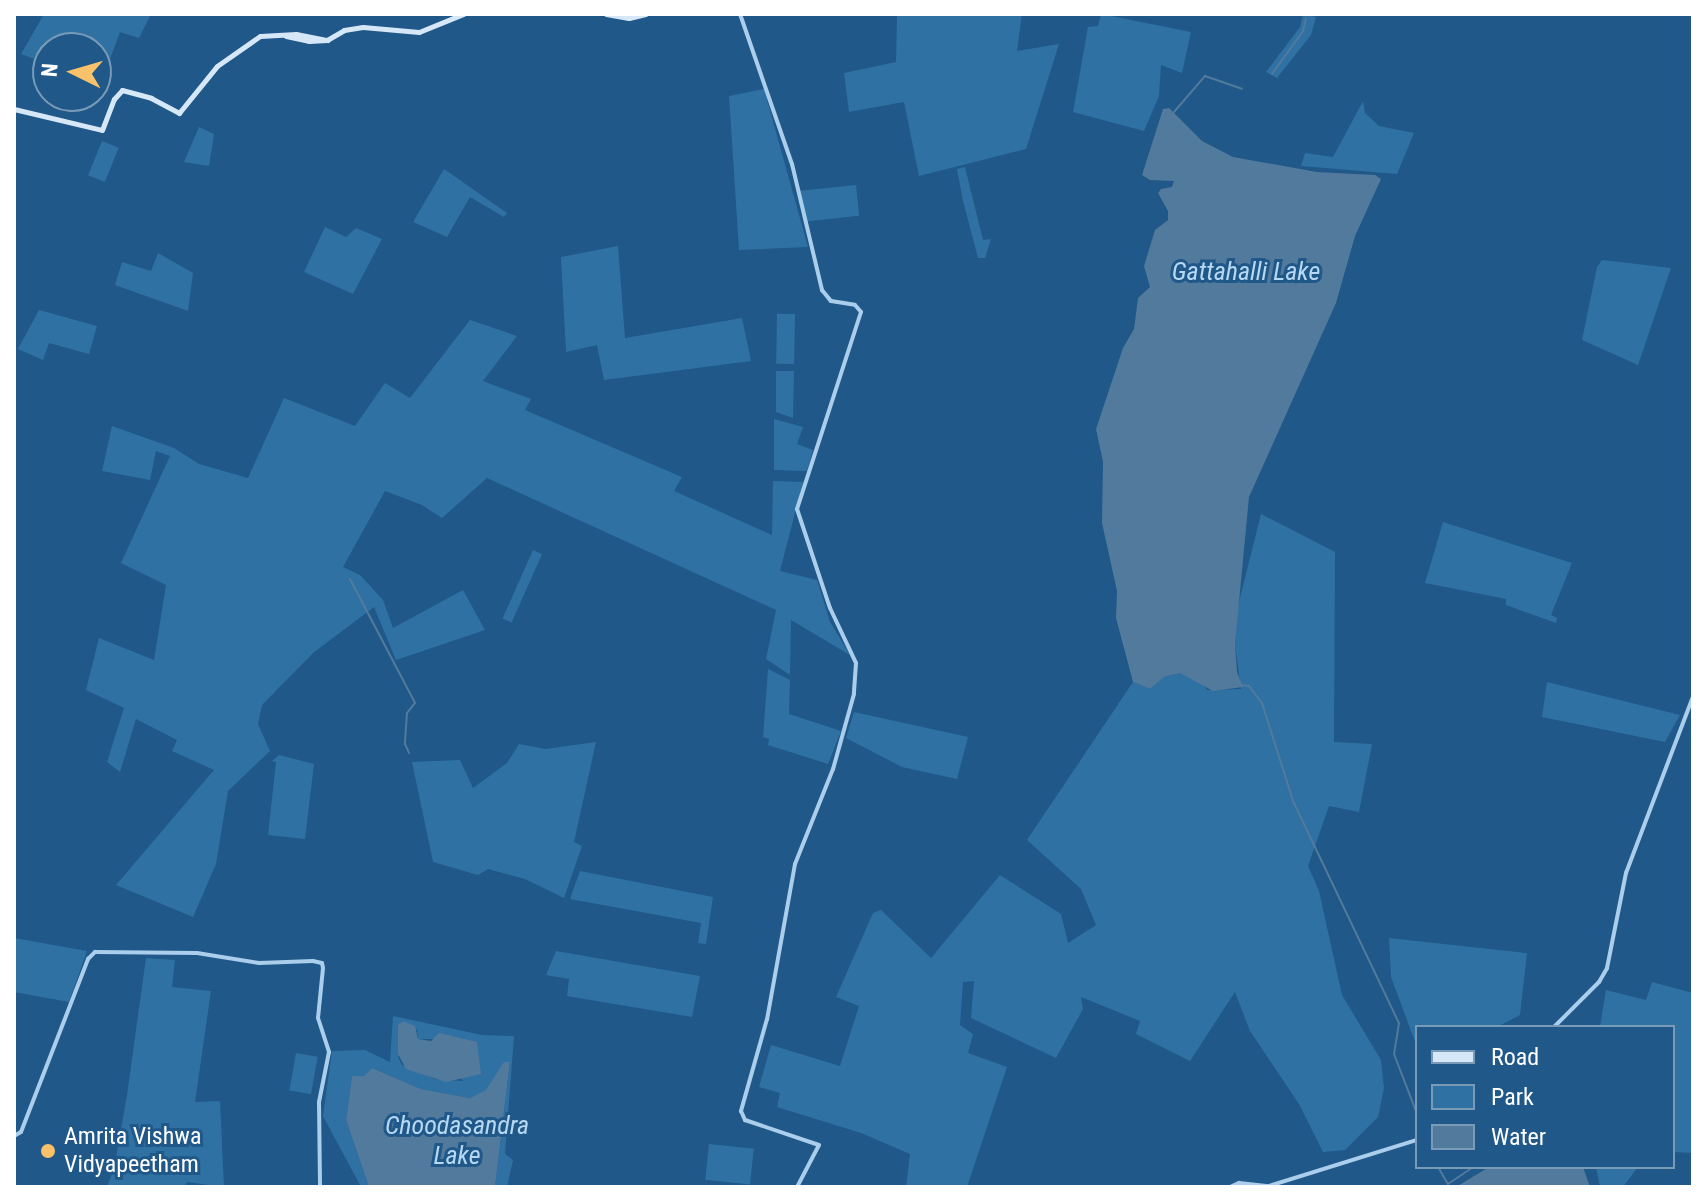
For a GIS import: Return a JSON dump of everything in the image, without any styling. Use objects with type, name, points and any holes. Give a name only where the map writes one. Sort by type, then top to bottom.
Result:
[{"type":"main road","points":[[14,109],[102,130],[118,94],[130,90],[179,113],[224,59],[260,36],[327,40],[344,30],[363,27],[425,31],[463,14]]},
{"type":"main road","points":[[606,14],[629,18],[646,14]]},
{"type":"street","points":[[740,14],[792,164],[822,290],[831,301],[855,305],[861,312],[797,509],[830,608],[856,663],[854,694],[833,769],[795,864],[767,1019],[741,1111],[745,1120],[819,1145],[797,1187]]},
{"type":"street","points":[[1556,1025],[1606,971],[1626,873],[1693,697]]},
{"type":"street","points":[[14,1136],[21,1132],[88,959],[95,952],[197,953],[259,963],[313,961],[322,963],[323,968],[318,1018],[329,1052],[319,1102],[320,1187]]},
{"type":"street","points":[[1230,1187],[1239,1183],[1269,1186],[1415,1141]]},
{"type":"green space","points":[[44,14],[151,14],[139,38],[120,32],[112,54],[112,32],[34,32]]},
{"type":"green space","points":[[897,14],[1022,14],[1017,51],[1059,44],[1026,149],[919,176],[904,102],[849,112],[844,73],[896,62]]},
{"type":"green space","points":[[1101,14],[1191,32],[1182,73],[1161,65],[1159,96],[1144,131],[1073,112],[1088,27],[1098,26]]},
{"type":"green space","points":[[1303,14],[1316,17],[1311,35],[1277,78],[1266,72],[1300,27]]},
{"type":"green space","points":[[32,35],[32,58],[21,54]]},
{"type":"green space","points":[[764,89],[808,247],[739,250],[729,96]]},
{"type":"green space","points":[[1363,101],[1365,113],[1379,126],[1414,133],[1397,174],[1301,166],[1305,153],[1333,157]]},
{"type":"green space","points":[[199,127],[214,134],[209,166],[184,162]]},
{"type":"green space","points":[[102,141],[119,148],[105,182],[88,175]]},
{"type":"green space","points":[[965,167],[983,240],[991,239],[985,258],[978,258],[963,201],[957,169]]},
{"type":"green space","points":[[444,169],[507,213],[504,217],[470,197],[447,237],[413,222]]},
{"type":"green space","points":[[856,185],[859,216],[804,222],[800,191]]},
{"type":"green space","points":[[325,227],[346,237],[356,228],[382,239],[353,294],[304,272]]},
{"type":"green space","points":[[618,246],[625,338],[742,318],[751,361],[604,380],[597,345],[566,352],[561,257]]},
{"type":"green space","points":[[158,253],[193,273],[188,311],[115,285],[122,262],[151,271]]},
{"type":"green space","points":[[1602,260],[1671,268],[1638,365],[1582,340],[1597,267]]},
{"type":"green space","points":[[39,310],[97,326],[89,354],[49,343],[43,360],[18,349]]},
{"type":"green space","points":[[777,314],[795,314],[794,364],[776,364]]},
{"type":"green space","points":[[470,320],[517,336],[483,381],[531,399],[525,410],[682,477],[674,491],[772,535],[773,481],[803,482],[780,571],[817,580],[830,622],[850,655],[791,620],[790,675],[766,659],[776,610],[487,478],[442,518],[422,505],[385,491],[343,567],[360,575],[383,600],[393,628],[463,590],[485,630],[396,660],[374,607],[313,653],[262,705],[258,724],[270,751],[228,791],[216,864],[193,917],[116,885],[214,770],[172,751],[177,740],[136,719],[120,772],[107,762],[124,708],[86,690],[99,638],[154,660],[166,585],[121,563],[170,456],[156,451],[150,480],[102,471],[112,426],[174,448],[199,464],[248,478],[284,398],[355,426],[385,383],[410,398]]},
{"type":"green space","points":[[776,371],[794,371],[793,418],[776,412]]},
{"type":"green space","points":[[774,419],[803,427],[797,444],[813,450],[807,471],[774,470]]},
{"type":"green space","points":[[1261,514],[1335,552],[1334,742],[1372,744],[1359,812],[1329,806],[1308,866],[1319,891],[1342,995],[1381,1060],[1384,1088],[1378,1117],[1345,1150],[1323,1152],[1299,1104],[1250,1031],[1235,992],[1190,1061],[1136,1034],[1140,1021],[1081,997],[1083,1009],[1056,1058],[971,1018],[974,981],[963,982],[960,1025],[973,1034],[968,1053],[1007,1067],[967,1187],[906,1187],[910,1154],[861,1133],[777,1107],[780,1093],[759,1087],[771,1045],[840,1066],[859,1006],[836,997],[873,913],[881,910],[931,958],[1000,875],[1061,914],[1068,943],[1096,925],[1081,889],[1027,840],[1133,682],[1150,689],[1164,677],[1180,673],[1197,679],[1208,690],[1241,689],[1235,644],[1238,606]]},
{"type":"green space","points":[[1443,522],[1572,563],[1551,615],[1557,618],[1556,623],[1506,605],[1506,599],[1425,583]]},
{"type":"green space","points":[[533,550],[542,554],[512,623],[502,619]]},
{"type":"green space","points":[[768,669],[790,680],[789,714],[841,731],[828,764],[768,745],[769,739],[763,737]]},
{"type":"green space","points":[[1547,682],[1680,715],[1665,742],[1542,717]]},
{"type":"green space","points":[[854,712],[968,737],[957,779],[902,767],[846,738]]},
{"type":"green space","points":[[596,742],[574,842],[582,846],[564,898],[525,879],[488,869],[478,875],[433,862],[412,762],[460,760],[473,788],[507,763],[519,744],[545,749]]},
{"type":"green space","points":[[279,755],[314,764],[305,839],[268,835],[276,762],[272,761]]},
{"type":"green space","points":[[580,871],[713,897],[706,944],[698,943],[701,923],[570,899]]},
{"type":"green space","points":[[14,938],[87,951],[69,1002],[14,992]]},
{"type":"green space","points":[[1389,938],[1527,953],[1520,1015],[1501,1025],[1415,1025],[1415,1042],[1391,977]]},
{"type":"green space","points":[[556,951],[700,976],[692,1017],[567,996],[569,979],[546,975]]},
{"type":"green space","points":[[146,958],[175,960],[172,987],[211,991],[195,1102],[220,1101],[224,1187],[187,1182],[185,1187],[107,1187],[114,1169],[127,1095]]},
{"type":"green space","points":[[1652,982],[1693,993],[1693,1153],[1675,1152],[1675,1025],[1600,1025],[1606,990],[1646,1000]]},
{"type":"green space","points":[[393,1016],[482,1035],[514,1036],[505,1154],[513,1160],[507,1187],[495,1187],[510,1063],[503,1065],[486,1091],[470,1098],[421,1089],[372,1068],[364,1076],[352,1076],[346,1120],[369,1187],[361,1187],[323,1116],[332,1051],[365,1050],[390,1062]],"holes":[[[417,1029],[418,1039],[434,1039],[463,1081],[435,1079],[402,1065],[398,1057]]]},
{"type":"green space","points":[[296,1053],[318,1057],[311,1094],[289,1090]]},
{"type":"green space","points":[[709,1144],[754,1149],[750,1185],[705,1180]]},
{"type":"green space","points":[[1596,1169],[1636,1169],[1623,1187],[1600,1187]]},
{"type":"water","name":"Gattahalli Lake","points":[[1169,108],[1202,141],[1233,157],[1317,172],[1375,175],[1381,179],[1355,236],[1336,303],[1249,497],[1235,644],[1237,672],[1243,687],[1213,691],[1180,673],[1164,677],[1150,689],[1133,682],[1116,618],[1117,591],[1102,523],[1103,462],[1096,429],[1123,348],[1134,329],[1138,298],[1150,287],[1144,266],[1155,230],[1168,220],[1168,211],[1158,193],[1161,189],[1172,187],[1174,181],[1150,180],[1142,175],[1163,109]]},
{"type":"water","name":"Choodasandra Lake","points":[[403,1021],[415,1026],[418,1039],[431,1041],[439,1033],[477,1042],[481,1074],[446,1082],[406,1069],[398,1054],[398,1025]]},
{"type":"water","name":"Choodasandra Lake","points":[[504,1062],[510,1062],[495,1187],[369,1187],[346,1120],[352,1076],[364,1076],[372,1068],[421,1089],[470,1098],[486,1090]]},
{"type":"water","points":[[1486,1169],[1584,1169],[1590,1187],[1456,1187]]},
{"type":"waterway","points":[[1272,74],[1303,31],[1306,18]]},
{"type":"waterway","points":[[1174,112],[1205,76],[1242,89]]},
{"type":"waterway","points":[[350,579],[415,703],[407,713],[405,744],[409,753]]},
{"type":"waterway","points":[[1243,685],[1249,686],[1262,703],[1293,801],[1399,1023],[1394,1054],[1415,1109]]},
{"type":"waterway","points":[[1439,1169],[1448,1184],[1470,1169]]},
{"type":"place","name":"Amrita Vishwa Vidyapeetham","points":[[48,1151]]}]
